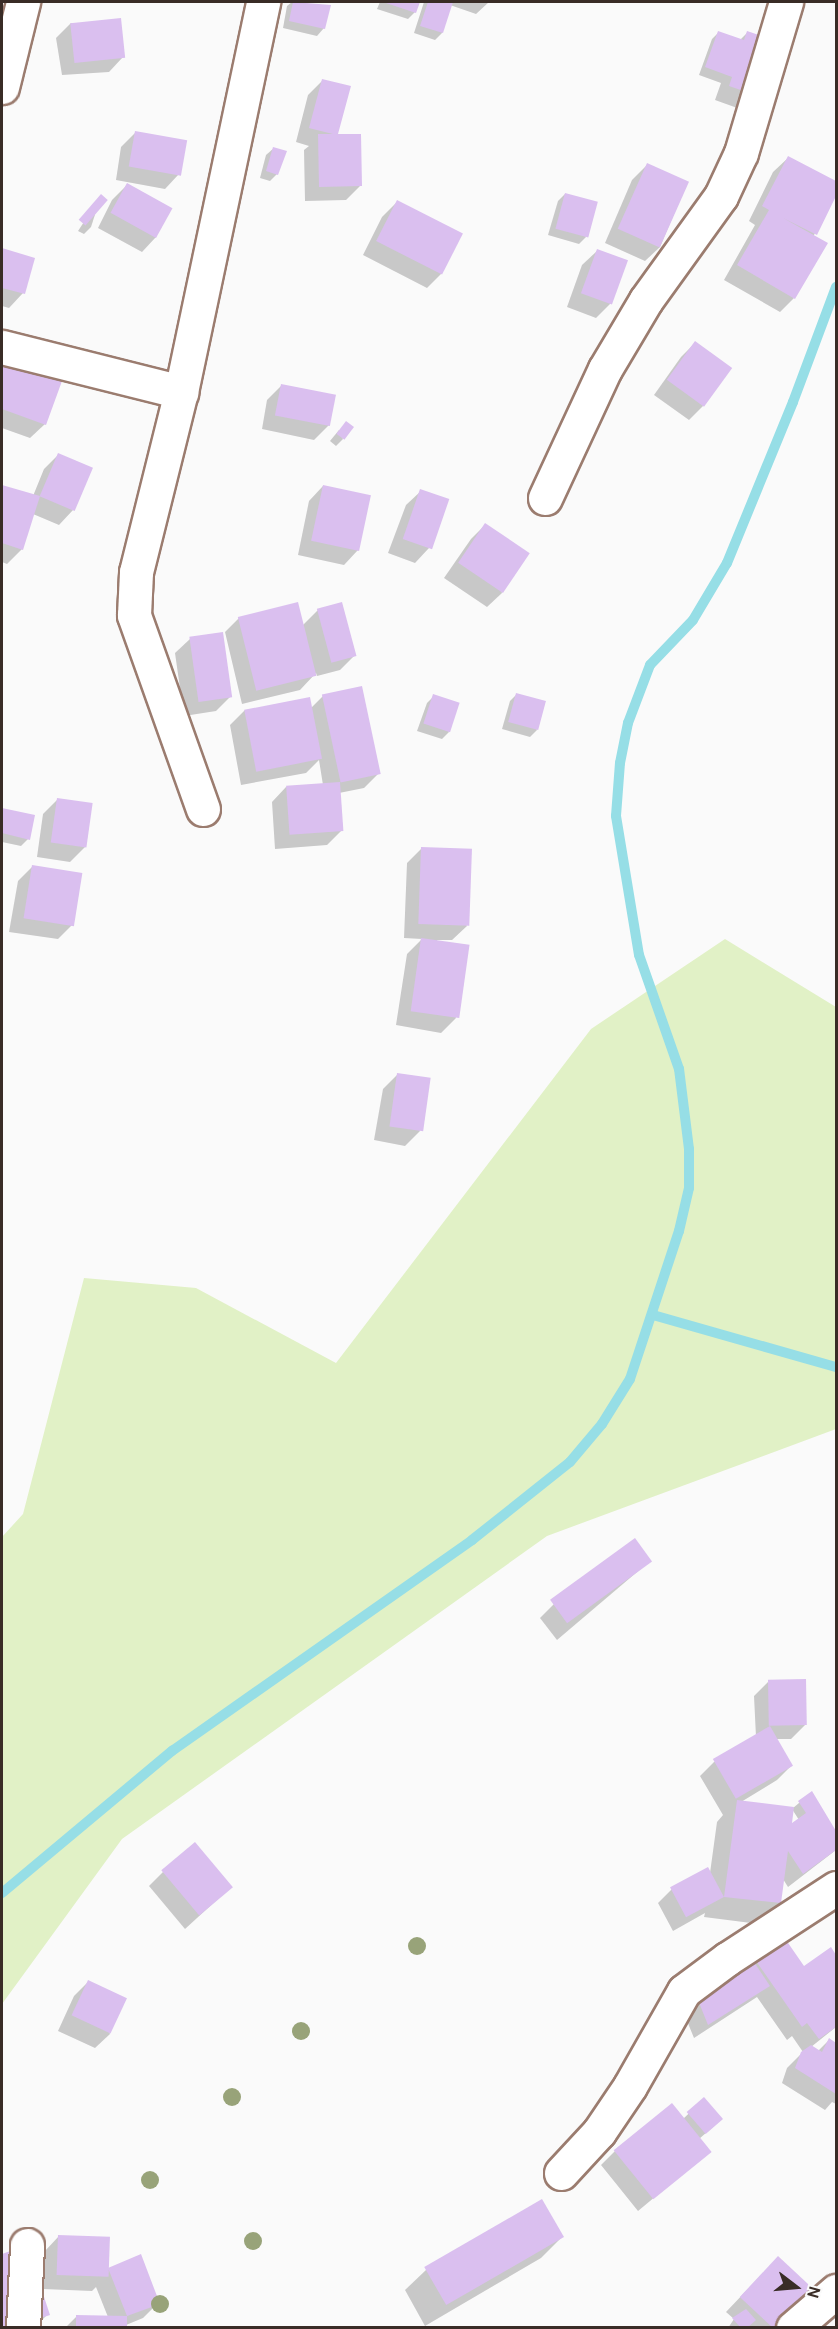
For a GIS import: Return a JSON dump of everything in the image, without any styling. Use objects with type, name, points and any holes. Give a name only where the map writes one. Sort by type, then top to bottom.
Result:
[{"type":"street","points":[[2,87],[8,35],[23,2]]},
{"type":"street","points":[[203,809],[134,615],[136,572],[181,392],[263,2]]},
{"type":"street","points":[[545,498],[605,369],[622,339],[646,300],[721,196],[741,153],[786,2]]},
{"type":"street","points":[[2,347],[181,392]]},
{"type":"street","points":[[561,2174],[599,2132],[624,2095],[684,1991],[727,1959],[837,1888]]},
{"type":"street","points":[[23,2328],[27,2245]]},
{"type":"street","points":[[793,2328],[837,2291]]},
{"type":"green space","points":[[725,939],[836,1007],[836,1429],[547,1536],[122,1839],[2,2004],[2,1537],[23,1514],[84,1278],[196,1288],[336,1363],[591,1029]]},
{"type":"building","points":[[293,2],[331,5],[325,29],[289,21]]},
{"type":"building","points":[[383,2],[420,2],[416,13]]},
{"type":"building","points":[[428,2],[453,2],[443,33],[420,26]]},
{"type":"building","points":[[121,18],[125,58],[74,63],[70,23]]},
{"type":"building","points":[[718,31],[744,40],[747,31],[789,45],[770,100],[729,86],[732,77],[705,67]]},
{"type":"building","points":[[322,79],[351,86],[338,134],[361,134],[362,186],[319,187],[318,134],[333,134],[309,128]]},
{"type":"building","points":[[135,131],[187,140],[181,176],[129,166]]},
{"type":"building","points":[[273,147],[287,151],[278,175],[266,171]]},
{"type":"building","points":[[788,156],[836,181],[836,196],[817,235],[783,218],[828,243],[795,299],[737,265],[769,210],[762,206]]},
{"type":"building","points":[[647,163],[689,182],[660,247],[618,229]]},
{"type":"building","points":[[127,183],[172,208],[156,238],[111,213]]},
{"type":"building","points":[[565,193],[598,202],[588,238],[555,229]]},
{"type":"building","points":[[101,194],[108,200],[85,226],[79,220]]},
{"type":"building","points":[[397,200],[463,234],[442,275],[376,241]]},
{"type":"building","points":[[2,248],[35,258],[25,294],[2,288]]},
{"type":"building","points":[[597,249],[628,260],[612,304],[581,293]]},
{"type":"building","points":[[695,341],[732,368],[704,407],[667,380]]},
{"type":"building","points":[[2,360],[62,381],[46,425],[2,409]]},
{"type":"building","points":[[281,384],[336,395],[330,426],[275,415]]},
{"type":"building","points":[[346,421],[354,427],[344,440],[336,434]]},
{"type":"building","points":[[58,453],[93,468],[75,511],[40,496]]},
{"type":"building","points":[[2,485],[40,496],[23,550],[2,543]]},
{"type":"building","points":[[323,485],[371,495],[359,551],[311,541]]},
{"type":"building","points":[[420,489],[449,499],[432,549],[403,539]]},
{"type":"building","points":[[485,523],[530,553],[503,593],[458,563]]},
{"type":"building","points":[[298,602],[316,676],[256,691],[238,617]]},
{"type":"building","points":[[342,602],[356,656],[331,663],[317,609]]},
{"type":"building","points":[[223,632],[232,697],[199,702],[189,637]]},
{"type":"building","points":[[362,686],[381,774],[341,783],[322,695]]},
{"type":"building","points":[[516,693],[546,701],[538,730],[508,722]]},
{"type":"building","points":[[433,694],[460,703],[450,732],[423,723]]},
{"type":"building","points":[[310,697],[322,759],[256,772],[244,710]]},
{"type":"building","points":[[340,782],[343,831],[290,835],[286,786]]},
{"type":"building","points":[[57,798],[93,803],[86,848],[51,843]]},
{"type":"building","points":[[2,808],[35,815],[30,840],[2,833]]},
{"type":"building","points":[[421,847],[472,849],[469,926],[418,924]]},
{"type":"building","points":[[32,865],[82,873],[74,926],[24,918]]},
{"type":"building","points":[[421,938],[470,945],[459,1018],[411,1011]]},
{"type":"building","points":[[397,1073],[431,1078],[423,1131],[389,1126]]},
{"type":"building","points":[[635,1538],[652,1561],[567,1623],[550,1600]]},
{"type":"building","points":[[806,1679],[807,1725],[769,1726],[768,1680]]},
{"type":"building","points":[[770,1726],[793,1766],[736,1799],[713,1759]]},
{"type":"building","points":[[812,1791],[836,1831],[836,1850],[803,1874],[788,1851],[781,1903],[724,1897],[737,1800],[794,1807],[792,1823],[806,1813],[798,1801]]},
{"type":"building","points":[[195,1842],[233,1887],[199,1915],[161,1870]]},
{"type":"building","points":[[708,1867],[724,1897],[686,1917],[670,1887]]},
{"type":"building","points":[[786,1940],[804,1966],[831,1947],[836,1955],[836,2027],[819,2039],[807,2023],[802,2027],[756,1961]]},
{"type":"building","points":[[754,1962],[770,1986],[708,2025],[698,2000]]},
{"type":"building","points":[[88,1980],[127,1998],[110,2034],[72,2015]]},
{"type":"building","points":[[829,2038],[836,2043],[836,2094],[795,2068],[801,2052],[811,2045],[822,2052]]},
{"type":"building","points":[[704,2097],[723,2119],[706,2134],[687,2112]]},
{"type":"building","points":[[672,2103],[712,2152],[653,2199],[614,2150]]},
{"type":"building","points":[[542,2199],[564,2237],[446,2305],[424,2267]]},
{"type":"building","points":[[58,2235],[110,2237],[109,2277],[57,2275]]},
{"type":"building","points":[[27,2245],[50,2315],[10,2328],[2,2328],[2,2254]]},
{"type":"building","points":[[141,2254],[160,2304],[127,2316],[108,2268]]},
{"type":"building","points":[[778,2256],[812,2288],[775,2328],[740,2297]]},
{"type":"building","points":[[746,2309],[756,2320],[747,2328],[741,2328],[732,2318]]},
{"type":"building","points":[[76,2315],[127,2316],[127,2328],[76,2328]]},
{"type":"waterway","points":[[2,1893],[172,1751],[472,1540],[570,1462],[602,1424],[630,1379],[679,1231],[689,1188],[689,1149],[679,1069],[639,955],[616,816],[620,763],[628,723],[650,665],[693,620],[727,563],[793,402],[836,287]]},
{"type":"waterway","points":[[653,1315],[836,1367]]}]
